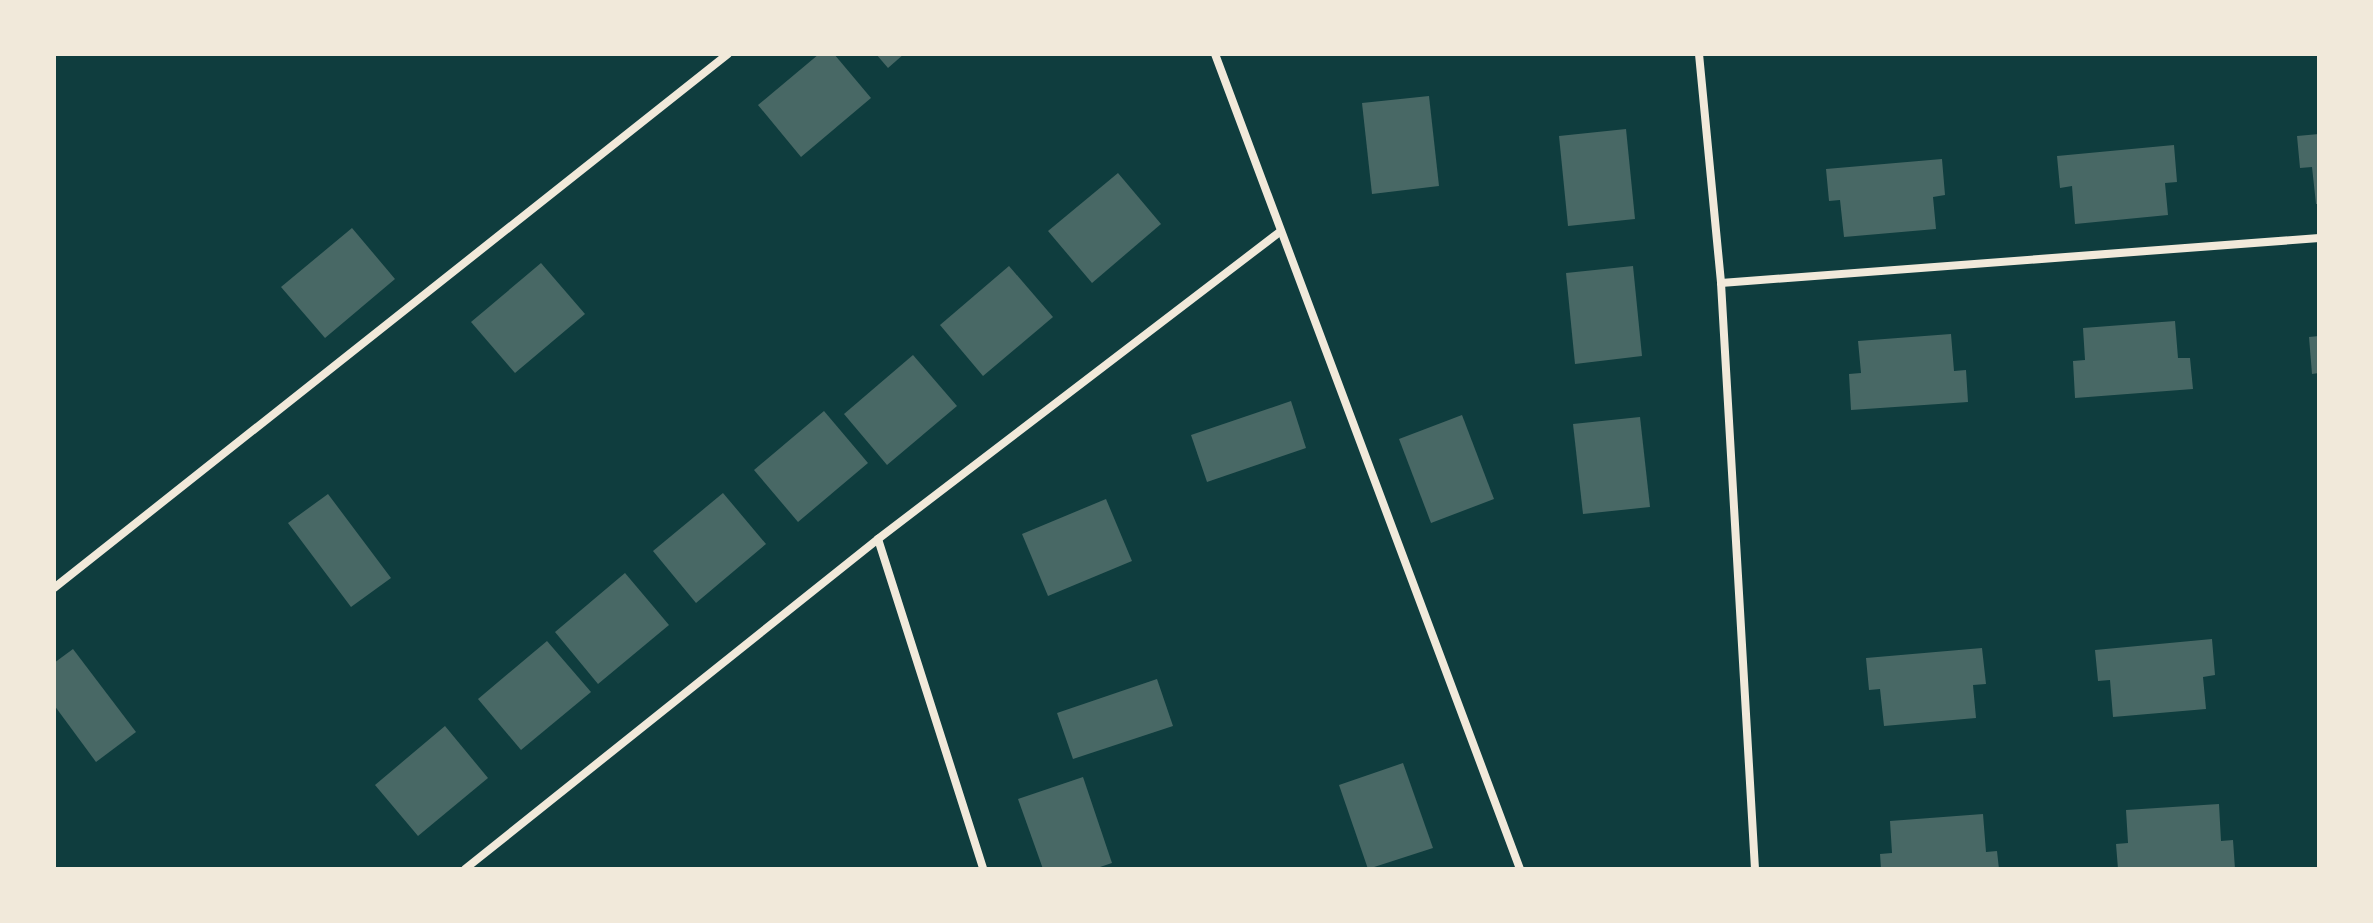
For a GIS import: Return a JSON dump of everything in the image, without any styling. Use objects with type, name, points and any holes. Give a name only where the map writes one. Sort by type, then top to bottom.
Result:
[{"type":"street","points":[[54,588],[728,54]]},
{"type":"street","points":[[1215,54],[1520,869]]},
{"type":"street","points":[[1699,54],[1721,283],[1755,869]]},
{"type":"street","points":[[465,869],[878,539],[1281,231]]},
{"type":"street","points":[[1721,283],[2319,238]]},
{"type":"street","points":[[878,539],[983,869]]},
{"type":"building","points":[[819,54],[834,54],[871,98],[801,157],[758,105]]},
{"type":"building","points":[[876,54],[904,54],[888,68]]},
{"type":"building","points":[[1429,96],[1439,186],[1372,194],[1362,103]]},
{"type":"building","points":[[1626,129],[1635,219],[1568,226],[1559,136]]},
{"type":"building","points":[[2319,134],[2319,204],[2316,204],[2312,167],[2300,168],[2297,136]]},
{"type":"building","points":[[2174,145],[2177,182],[2165,183],[2168,215],[2075,224],[2072,186],[2060,188],[2057,156]]},
{"type":"building","points":[[1942,159],[1945,195],[1933,197],[1936,229],[1844,237],[1840,200],[1829,201],[1826,169]]},
{"type":"building","points":[[1118,173],[1161,224],[1092,283],[1048,231]]},
{"type":"building","points":[[352,228],[395,279],[325,338],[281,287]]},
{"type":"building","points":[[541,263],[585,314],[515,373],[471,322]]},
{"type":"building","points":[[1009,266],[1053,317],[983,376],[940,325]]},
{"type":"building","points":[[1633,266],[1642,356],[1575,364],[1566,273]]},
{"type":"building","points":[[2175,321],[2178,358],[2190,358],[2193,389],[2075,398],[2073,361],[2085,360],[2083,328]]},
{"type":"building","points":[[1951,334],[1954,371],[1966,370],[1968,402],[1851,410],[1849,374],[1861,373],[1858,341]]},
{"type":"building","points":[[2319,336],[2319,373],[2312,374],[2309,337]]},
{"type":"building","points":[[913,355],[957,406],[887,465],[844,414]]},
{"type":"building","points":[[1291,401],[1306,448],[1207,482],[1191,435]]},
{"type":"building","points":[[824,411],[868,463],[798,522],[754,470]]},
{"type":"building","points":[[1462,415],[1494,499],[1431,523],[1399,439]]},
{"type":"building","points":[[1640,417],[1650,507],[1583,514],[1573,424]]},
{"type":"building","points":[[723,493],[766,544],[696,603],[653,551]]},
{"type":"building","points":[[328,494],[391,578],[351,607],[288,523]]},
{"type":"building","points":[[1106,499],[1132,561],[1048,596],[1022,534]]},
{"type":"building","points":[[625,573],[669,625],[598,684],[555,632]]},
{"type":"building","points":[[2212,639],[2215,675],[2203,677],[2206,709],[2113,717],[2110,680],[2098,681],[2095,650]]},
{"type":"building","points":[[547,641],[591,692],[521,750],[478,699]]},
{"type":"building","points":[[1982,648],[1986,684],[1973,685],[1976,718],[1884,726],[1880,689],[1869,690],[1866,658]]},
{"type":"building","points":[[73,649],[136,732],[96,762],[54,705],[54,663]]},
{"type":"building","points":[[1157,679],[1173,726],[1073,759],[1057,713]]},
{"type":"building","points":[[445,726],[488,778],[418,836],[375,785]]},
{"type":"building","points":[[1403,763],[1433,848],[1368,869],[1339,785]]},
{"type":"building","points":[[1083,777],[1112,863],[1094,869],[1043,869],[1018,799]]},
{"type":"building","points":[[2219,804],[2221,841],[2233,840],[2235,869],[2118,869],[2116,844],[2128,843],[2126,810]]},
{"type":"building","points":[[1983,814],[1986,852],[1997,851],[1999,869],[1881,869],[1880,854],[1892,853],[1890,821]]}]
